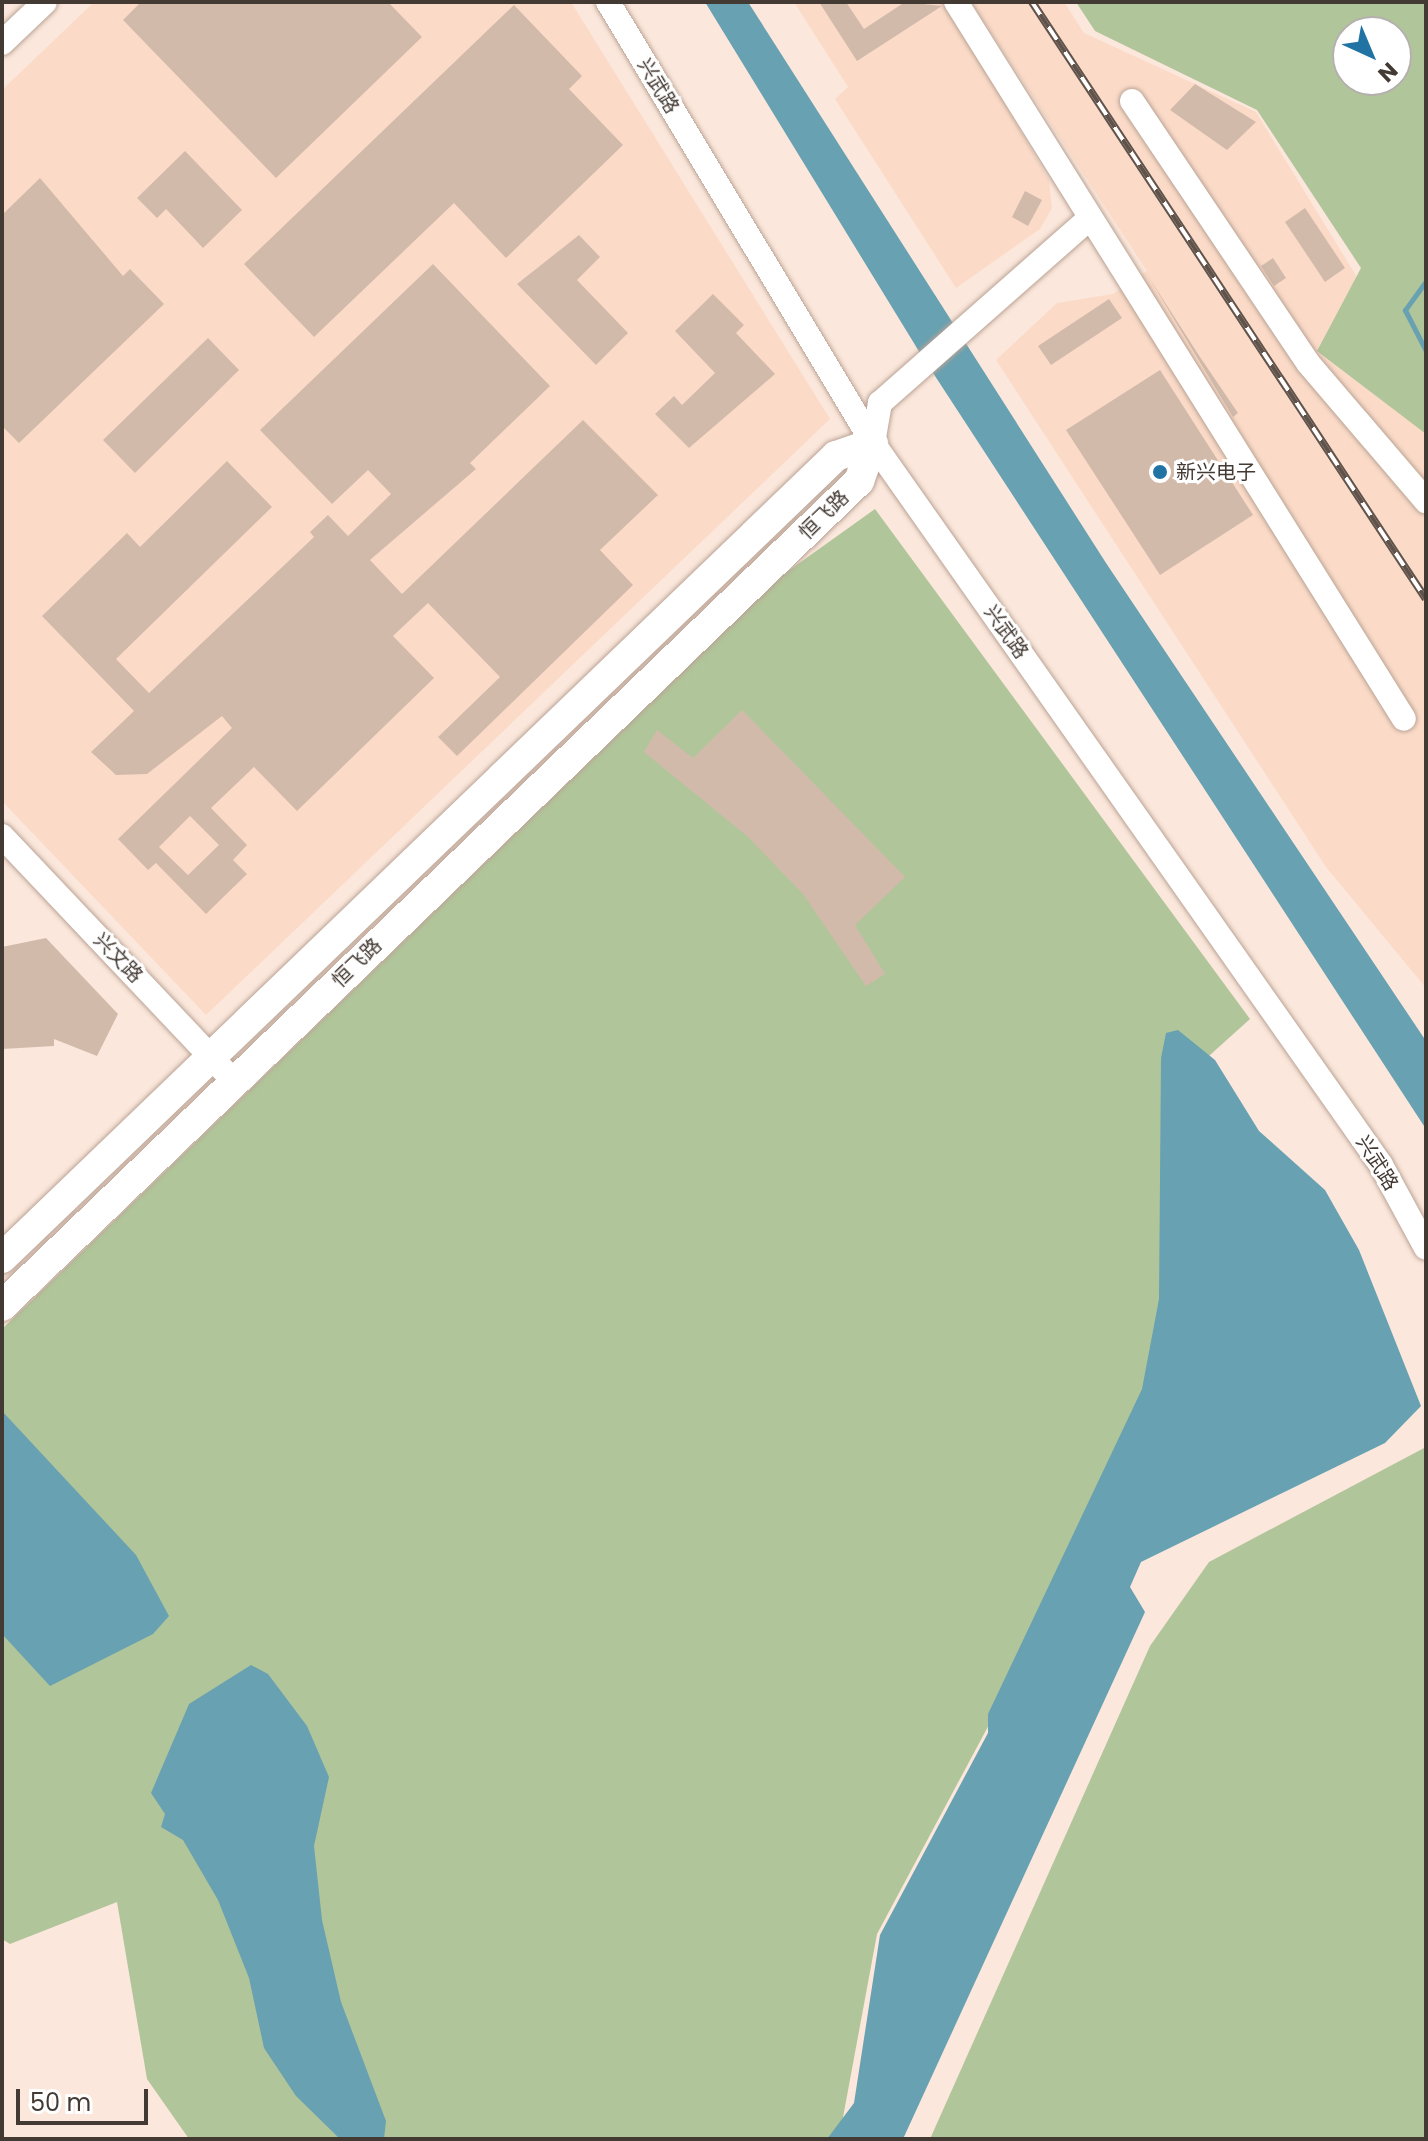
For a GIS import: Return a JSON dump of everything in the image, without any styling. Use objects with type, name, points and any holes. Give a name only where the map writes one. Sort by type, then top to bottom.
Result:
[{"type":"main road","name":"恒飞路","points":[[2,1258],[836,456],[873,443]]},
{"type":"main road","name":"恒飞路","points":[[2,1306],[859,481],[873,443]]},
{"type":"street","points":[[2,43],[45,2]]},
{"type":"street","name":"兴武路","points":[[608,2],[873,443],[1381,1165],[1426,1248]]},
{"type":"street","points":[[956,2],[1404,719]]},
{"type":"street","points":[[1132,101],[1308,363],[1426,501]]},
{"type":"street","points":[[873,443],[880,403],[980,309],[1089,219]]},
{"type":"street","name":"兴文路","points":[[2,836],[234,1081]]},
{"type":"shaded area","points":[[94,2],[571,2],[830,419],[206,1015],[2,801],[2,90]]},
{"type":"shaded area","points":[[794,2],[946,2],[1049,180],[1052,208],[1040,229],[956,288],[835,99],[848,87]]},
{"type":"shaded area","points":[[971,2],[1064,2],[1084,33],[1256,112],[1363,287],[1426,370],[1426,988],[1326,867],[996,360],[1057,303],[1113,294],[1147,271]]},
{"type":"green space","points":[[1076,2],[1426,2],[1426,434],[1317,351],[1361,268],[1257,110],[1095,31]]},
{"type":"green space","points":[[875,509],[1250,1019],[1180,1082],[1182,1286],[1137,1448],[877,1934],[839,2139],[189,2139],[147,2079],[117,1902],[10,1944],[2,1939],[2,1329],[784,574]]},
{"type":"green space","points":[[1426,1447],[1426,2139],[930,2139],[1150,1646],[1209,1562]]},
{"type":"water","points":[[705,2],[748,2],[1106,563],[1426,1041],[1426,1129],[920,353]]},
{"type":"water","points":[[1178,1030],[1215,1060],[1259,1131],[1325,1190],[1359,1250],[1421,1406],[1385,1443],[1141,1562],[1130,1587],[1145,1612],[903,2139],[827,2139],[854,2103],[880,1935],[988,1733],[988,1714],[1142,1389],[1159,1299],[1161,1058],[1166,1033]]},
{"type":"water","points":[[2,1411],[136,1555],[169,1616],[153,1634],[50,1686],[2,1634]]},
{"type":"water","points":[[251,1665],[268,1674],[307,1726],[329,1777],[314,1846],[322,1920],[341,2002],[386,2121],[384,2139],[340,2139],[296,2096],[264,2048],[249,1978],[218,1900],[183,1840],[161,1827],[165,1814],[151,1793],[189,1704]]},
{"type":"building","points":[[141,2],[388,2],[422,37],[276,178],[123,20]]},
{"type":"building","points":[[819,2],[846,2],[864,29],[905,2],[942,6],[857,61]]},
{"type":"building","points":[[514,5],[582,76],[569,89],[623,145],[506,258],[454,203],[314,337],[244,264]]},
{"type":"building","points":[[1195,84],[1256,122],[1227,150],[1170,110]]},
{"type":"building","points":[[185,151],[242,210],[203,248],[166,209],[157,218],[137,198]]},
{"type":"building","points":[[40,178],[123,276],[130,269],[164,304],[19,443],[2,426],[2,215]]},
{"type":"building","points":[[1025,191],[1042,200],[1028,226],[1012,217]]},
{"type":"building","points":[[1305,208],[1345,268],[1325,282],[1285,222]]},
{"type":"building","points":[[579,235],[600,257],[577,280],[628,333],[596,365],[517,284]]},
{"type":"building","points":[[1273,258],[1286,278],[1274,286],[1261,266]]},
{"type":"building","points":[[433,264],[550,386],[470,463],[476,469],[370,560],[402,594],[583,420],[658,495],[600,550],[633,585],[457,756],[438,737],[500,677],[428,603],[393,636],[434,678],[297,811],[254,767],[211,808],[247,845],[233,860],[247,874],[206,914],[156,863],[148,870],[118,839],[232,728],[222,716],[147,774],[116,775],[91,752],[134,711],[42,616],[127,533],[140,547],[227,461],[272,507],[116,659],[149,693],[314,537],[310,532],[328,515],[348,536],[391,494],[368,470],[332,504],[260,430]],"holes":[[[190,816],[219,845],[188,875],[159,847]]]},
{"type":"building","points":[[1148,276],[1238,413],[1233,417]]},
{"type":"building","points":[[713,294],[744,325],[736,333],[775,374],[689,448],[655,414],[674,396],[682,405],[715,373],[675,331]]},
{"type":"building","points":[[1109,299],[1122,318],[1051,365],[1038,346]]},
{"type":"building","points":[[208,338],[239,370],[135,473],[103,440]]},
{"type":"building","name":"新兴电子","points":[[1160,370],[1253,515],[1160,575],[1066,430]]},
{"type":"building","points":[[742,710],[905,877],[855,925],[885,974],[866,986],[803,894],[747,836],[644,752],[657,730],[693,758]]},
{"type":"building","points":[[46,938],[118,1014],[97,1056],[54,1039],[54,1046],[2,1049],[2,947]]},
{"type":"waterway","points":[[1426,281],[1405,310],[1426,351]]},
{"type":"railway","points":[[1032,2],[1426,599]]},
{"type":"place","name":"新兴电子","points":[[1160,472]]}]
